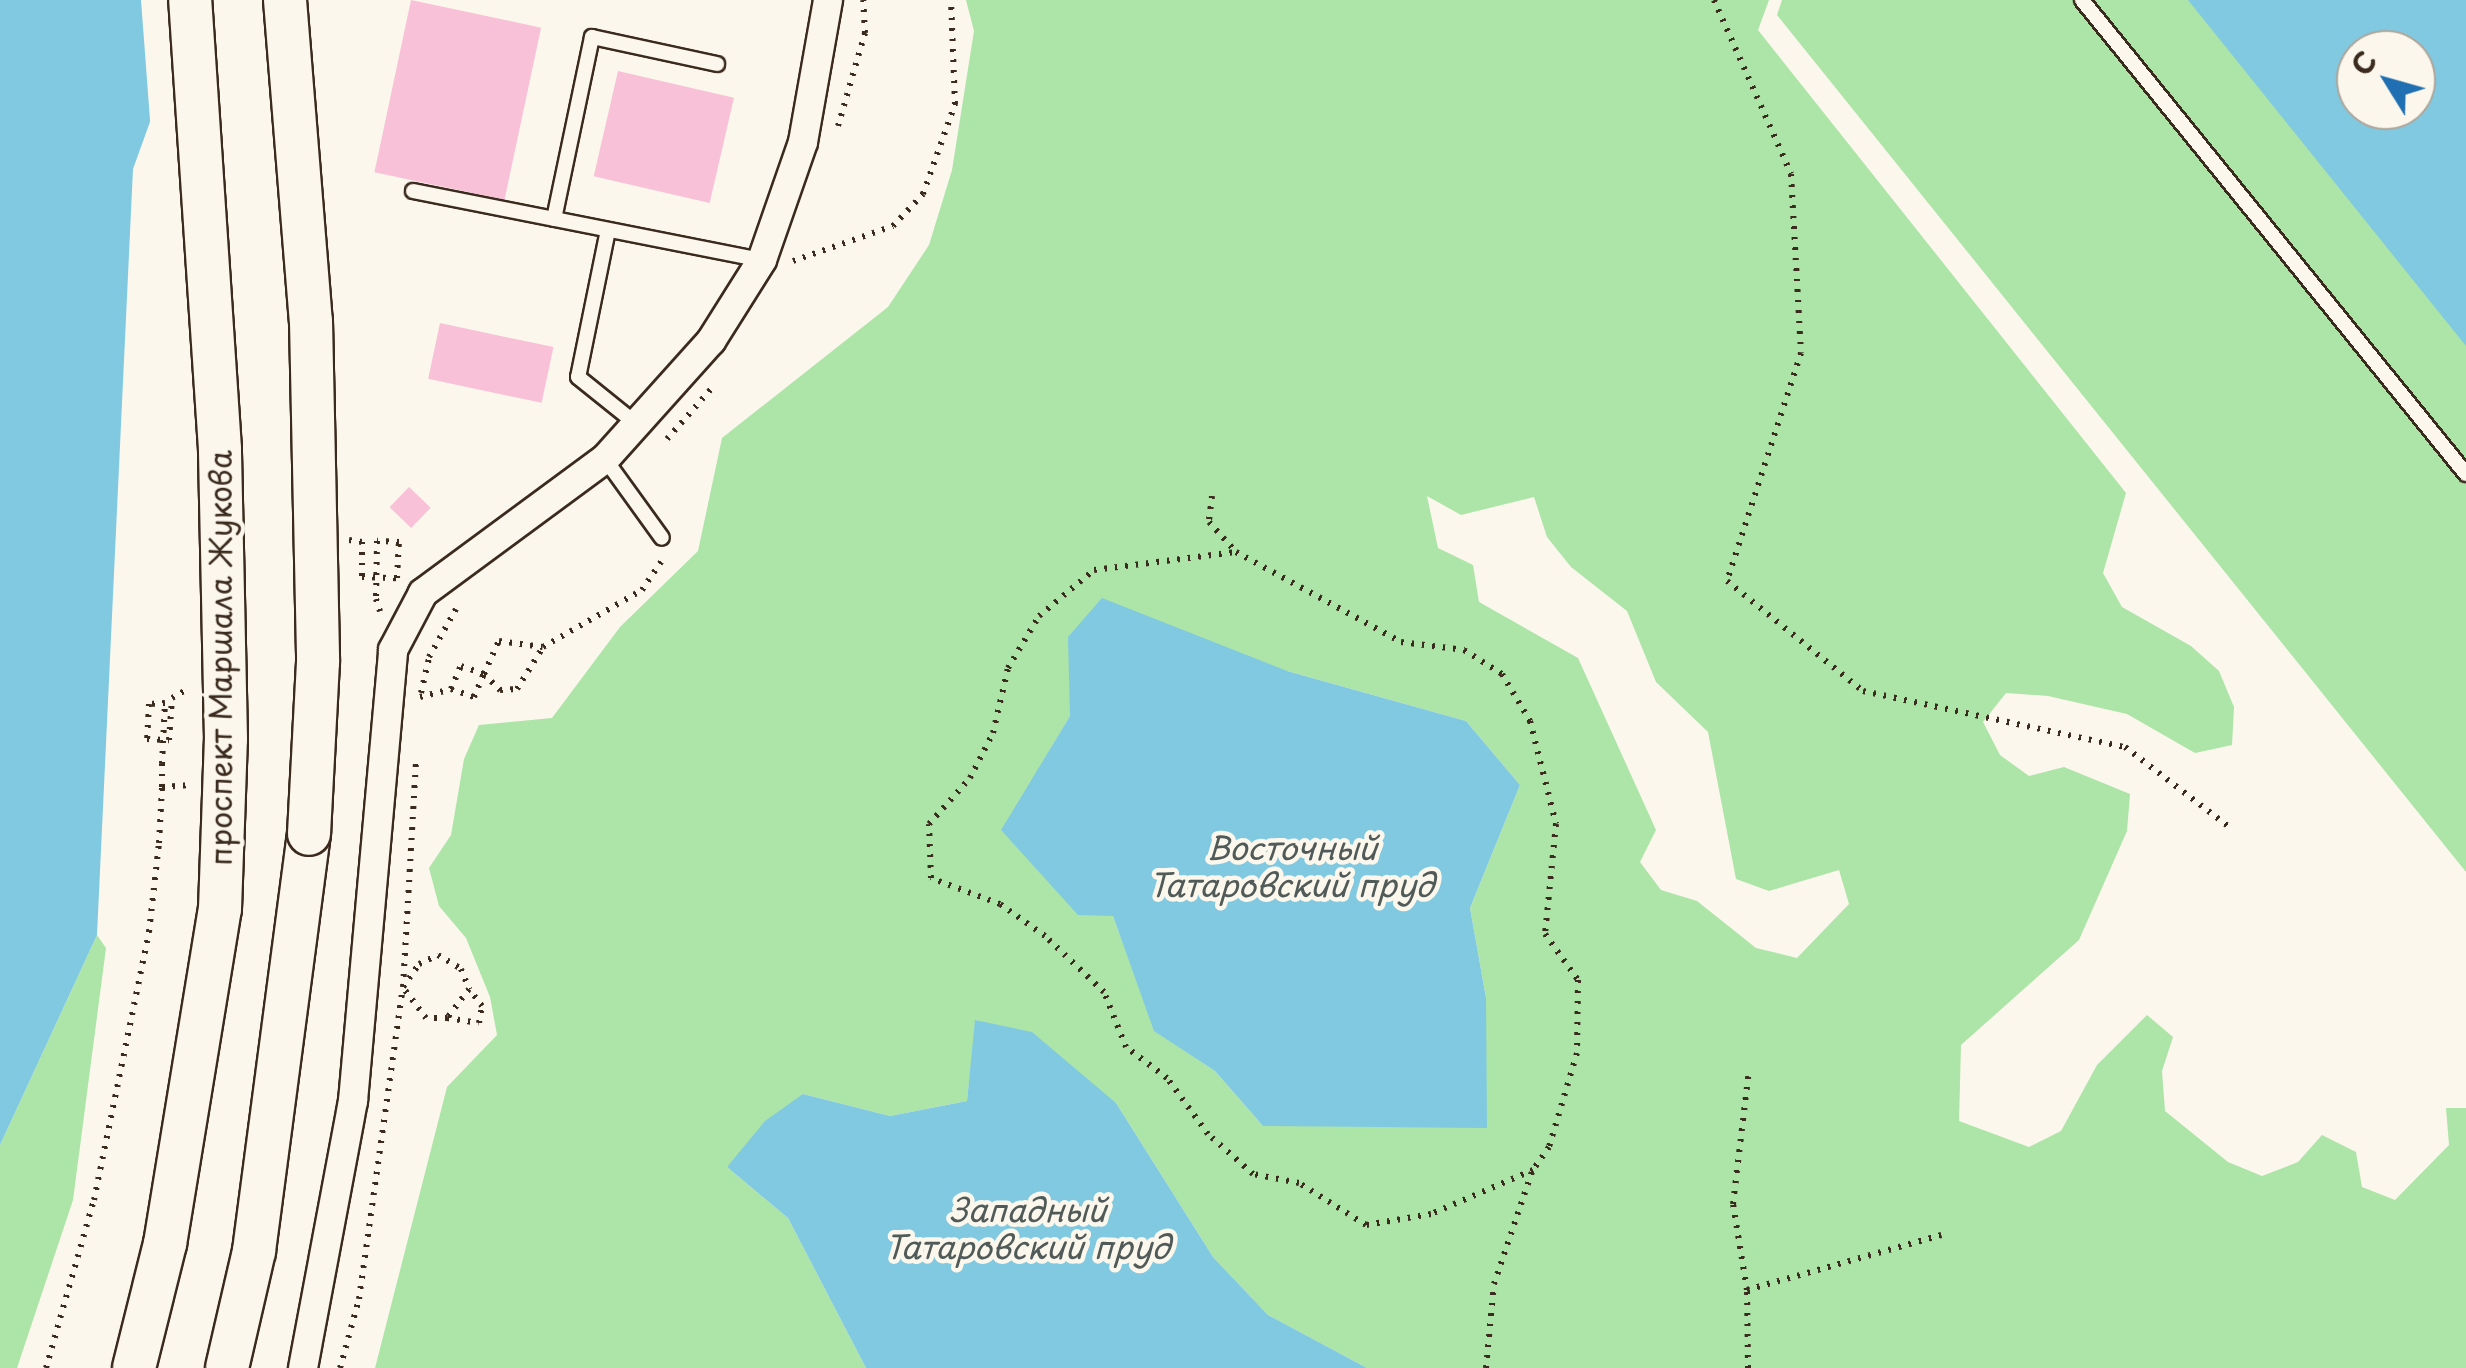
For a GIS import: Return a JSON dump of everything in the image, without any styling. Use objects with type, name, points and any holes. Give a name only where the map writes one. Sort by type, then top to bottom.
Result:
[{"type":"main road","name":"проспект Маршала Жукова","points":[[134,1368],[165,1244],[220,909],[226,740],[220,449],[190,0]]},
{"type":"main road","points":[[227,1368],[254,1251],[297,960],[318,662],[312,321],[285,0]]},
{"type":"street","points":[[303,1368],[353,1101],[393,650],[423,594],[452,565],[612,470],[640,427],[772,269],[803,142],[828,0]]},
{"type":"lane","points":[[2082,0],[2466,474]]},
{"type":"lane","points":[[554,219],[592,38],[717,64]]},
{"type":"lane","points":[[412,191],[608,230],[772,269]]},
{"type":"lane","points":[[608,230],[578,377],[640,427]]},
{"type":"lane","points":[[612,470],[662,538]]},
{"type":"path","points":[[833,142],[862,46],[863,0]]},
{"type":"path","points":[[772,269],[893,226],[922,194],[955,104],[951,0]]},
{"type":"path","points":[[1714,0],[1790,174],[1801,353],[1727,581],[1863,691],[2126,747],[2233,830]]},
{"type":"path","points":[[792,261],[798,244]]},
{"type":"path","points":[[612,470],[718,378]]},
{"type":"path","points":[[1212,496],[1210,522],[1236,552],[1402,642],[1464,650],[1502,674],[1530,721],[1556,824],[1545,934],[1578,980],[1577,1053],[1549,1147],[1533,1170],[1494,1284],[1486,1368]]},
{"type":"path","points":[[452,689],[461,666],[484,674],[500,690],[517,690],[544,647],[642,590],[660,571],[662,538]]},
{"type":"path","points":[[362,542],[362,576],[380,577],[397,578],[399,542],[377,541],[377,560],[376,580],[376,599]]},
{"type":"path","points":[[1236,552],[1094,570],[1038,616],[1008,668],[986,748],[929,824],[931,878],[1000,904],[1045,936],[1104,992],[1126,1047],[1167,1078],[1253,1174],[1299,1183],[1366,1225],[1431,1214],[1533,1170]]},
{"type":"path","points":[[420,713],[420,697],[443,625],[464,598]]},
{"type":"path","points":[[420,697],[452,689],[474,697],[484,674],[485,657],[498,641],[544,647]]},
{"type":"path","points":[[46,1368],[94,1200],[149,932],[159,843],[162,787],[162,764],[163,749],[164,734],[165,703],[149,704],[146,739],[158,740],[169,740],[172,698]]},
{"type":"path","points":[[340,1368],[359,1298],[403,987],[417,745]]},
{"type":"path","points":[[438,955],[462,969],[469,989],[482,1006],[478,1023],[411,1008],[403,987],[418,964],[438,955]]},
{"type":"path","points":[[447,1018],[469,989]]},
{"type":"path","points":[[1748,1368],[1747,1290],[1733,1204],[1749,1069]]},
{"type":"path","points":[[1747,1290],[1941,1235]]},
{"type":"green space","points":[[966,0],[1769,0],[1758,30],[2126,493],[2103,573],[2122,607],[2191,646],[2219,671],[2234,707],[2232,745],[2195,753],[2127,714],[2048,696],[2006,693],[1983,722],[2000,755],[2029,776],[2064,767],[2130,794],[2127,831],[2079,940],[1961,1045],[1959,1121],[2029,1147],[2061,1131],[2097,1065],[2147,1015],[2173,1037],[2162,1071],[2165,1111],[2228,1162],[2262,1176],[2298,1162],[2322,1135],[2356,1152],[2362,1187],[2395,1200],[2449,1145],[2446,1108],[2466,1108],[2466,1368],[1367,1368],[1268,1315],[1213,1257],[1116,1103],[976,1020],[967,1101],[890,1116],[803,1094],[727,1167],[788,1218],[866,1368],[375,1368],[447,1087],[497,1035],[490,997],[466,938],[439,906],[429,868],[451,835],[464,759],[479,725],[552,718],[620,627],[698,551],[722,438],[888,307],[929,245],[952,170],[974,31]],"holes":[[[1427,496],[1461,515],[1534,497],[1547,537],[1571,567],[1627,611],[1656,682],[1708,732],[1736,879],[1769,891],[1839,870],[1849,904],[1797,958],[1756,948],[1697,901],[1661,890],[1640,862],[1656,830],[1578,658],[1479,602],[1473,565],[1438,548]],[[1287,671],[1466,721],[1520,785],[1470,908],[1486,998],[1263,1126],[1215,1071],[1155,1031],[1113,916],[1002,830],[1070,716]]]},
{"type":"green space","points":[[1782,0],[2466,0],[2466,872],[1777,15]]},
{"type":"green space","points":[[97,935],[106,948],[73,1200],[17,1368],[0,1368],[0,1145]]},
{"type":"water","points":[[0,0],[194,0],[133,169],[97,935],[0,1145]]},
{"type":"water","points":[[2188,0],[2466,0],[2466,346]]},
{"type":"water","name":"Восточный Татаровский пруд","points":[[1102,598],[1287,671],[1466,721],[1520,785],[1470,908],[1486,998],[1487,1128],[1263,1126],[1215,1071],[1154,1031],[1113,916],[1078,915],[1001,830],[1070,716],[1068,637]]},
{"type":"water","name":"Западный Татаровский пруд","points":[[975,1020],[1032,1032],[1116,1103],[1213,1257],[1268,1315],[1367,1368],[866,1368],[788,1218],[727,1167],[765,1121],[803,1094],[890,1116],[967,1101]]},
{"type":"pier","points":[[141,0],[199,0],[151,133]]},
{"type":"building","points":[[411,0],[541,28],[505,200],[374,172]]},
{"type":"building","points":[[618,71],[734,98],[710,203],[594,176]]},
{"type":"building","points":[[440,323],[553,347],[542,403],[428,379]]},
{"type":"building","points":[[409,487],[431,508],[411,528],[390,507]]}]
